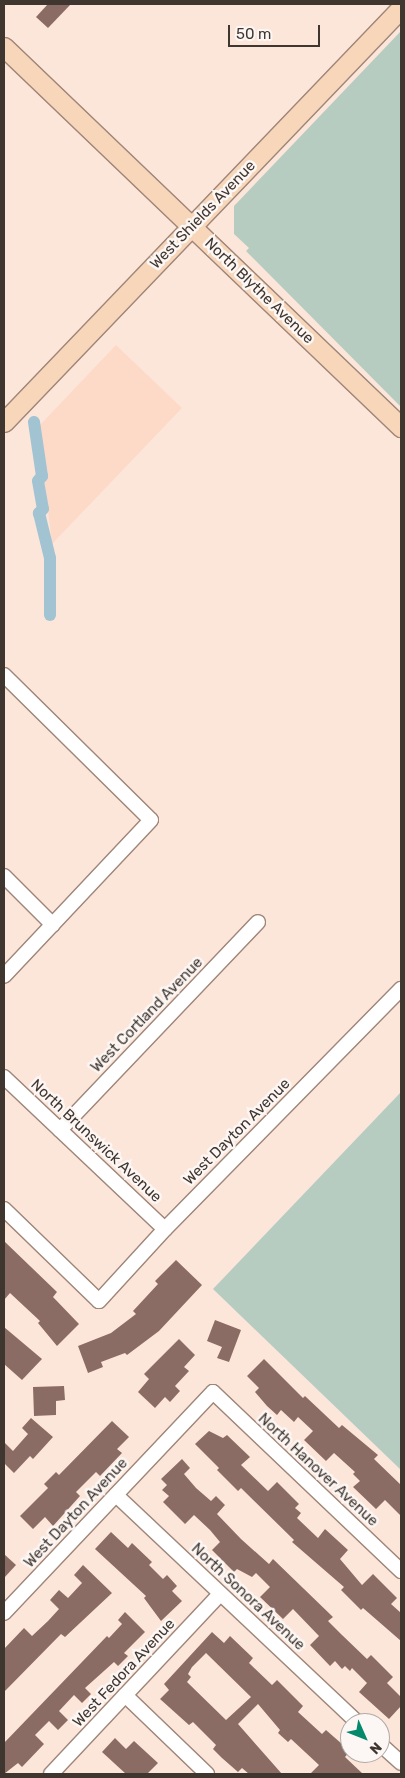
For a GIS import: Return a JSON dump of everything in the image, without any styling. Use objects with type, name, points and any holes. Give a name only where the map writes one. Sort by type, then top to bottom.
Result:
[{"type":"street","name":"West Shields Avenue","points":[[4,422],[401,8]]},
{"type":"street","name":"North Blythe Avenue","points":[[5,50],[401,427]]},
{"type":"street","points":[[4,675],[152,820],[4,976]]},
{"type":"street","points":[[4,876],[53,925]]},
{"type":"street","name":"West Cortland Avenue","points":[[60,1130],[258,922]]},
{"type":"street","name":"West Dayton Avenue","points":[[4,1209],[99,1301],[165,1229],[401,989]]},
{"type":"street","name":"North Brunswick Avenue","points":[[4,1076],[165,1229]]},
{"type":"street","name":"West Dayton Avenue","points":[[4,1613],[212,1392]]},
{"type":"street","name":"North Hanover Avenue","points":[[212,1392],[401,1571]]},
{"type":"street","name":"North Sonora Avenue","points":[[116,1494],[347,1713]]},
{"type":"street","name":"West Fedora Avenue","points":[[51,1774],[220,1594]]},
{"type":"street","points":[[125,1695],[207,1774]]},
{"type":"street","points":[[390,1754],[401,1764]]},
{"type":"shaded area","points":[[116,345],[182,408],[52,544],[38,427]]},
{"type":"green space","points":[[401,31],[401,407],[246,251],[249,248],[234,234],[234,206]]},
{"type":"green space","points":[[401,1092],[401,1470],[213,1289]]},
{"type":"building","points":[[48,4],[71,4],[48,28],[36,17]]},
{"type":"building","points":[[4,1241],[57,1292],[53,1297],[79,1324],[57,1346],[38,1323],[40,1321],[10,1293],[4,1300]]},
{"type":"building","points":[[176,1260],[202,1285],[159,1331],[127,1355],[125,1353],[101,1362],[103,1367],[88,1373],[78,1346],[111,1333],[136,1314],[133,1311],[158,1284],[155,1281]]},
{"type":"building","points":[[215,1320],[241,1330],[229,1362],[217,1358],[222,1347],[207,1341]]},
{"type":"building","points":[[4,1327],[42,1359],[22,1380],[4,1364]]},
{"type":"building","points":[[179,1339],[195,1355],[184,1367],[189,1371],[175,1386],[180,1391],[170,1402],[165,1397],[155,1408],[138,1392],[149,1379],[144,1374]]},
{"type":"building","points":[[264,1359],[303,1398],[305,1396],[339,1428],[342,1425],[378,1455],[374,1459],[401,1485],[401,1516],[385,1500],[376,1509],[353,1487],[360,1481],[353,1474],[355,1472],[334,1453],[326,1461],[304,1440],[313,1431],[298,1417],[294,1422],[281,1410],[277,1415],[267,1406],[255,1392],[259,1388],[247,1376]]},
{"type":"building","points":[[64,1386],[65,1400],[56,1401],[56,1415],[34,1416],[33,1387]]},
{"type":"building","points":[[31,1418],[53,1437],[33,1459],[30,1456],[14,1473],[4,1463],[4,1442],[13,1451],[28,1434],[22,1428]]},
{"type":"building","points":[[112,1421],[129,1437],[117,1449],[122,1453],[100,1476],[96,1472],[76,1492],[80,1496],[53,1526],[45,1517],[33,1529],[20,1516],[48,1488],[44,1484],[56,1472],[59,1475]]},
{"type":"building","points":[[209,1431],[223,1438],[227,1435],[250,1457],[241,1465],[268,1491],[277,1482],[299,1504],[295,1508],[301,1513],[297,1518],[318,1538],[325,1529],[348,1550],[340,1559],[362,1585],[373,1574],[397,1598],[391,1604],[401,1613],[401,1641],[363,1608],[361,1610],[341,1590],[344,1587],[292,1542],[294,1540],[241,1488],[238,1491],[217,1470],[219,1468],[195,1444]]},
{"type":"building","points":[[182,1459],[190,1468],[184,1474],[196,1488],[211,1501],[216,1496],[225,1505],[217,1514],[241,1539],[269,1564],[273,1559],[333,1617],[328,1621],[342,1635],[367,1659],[371,1655],[393,1677],[387,1683],[401,1697],[401,1706],[390,1718],[390,1713],[382,1713],[359,1692],[367,1683],[352,1668],[350,1671],[345,1666],[342,1669],[335,1661],[330,1666],[310,1645],[319,1636],[293,1609],[283,1619],[260,1597],[270,1587],[256,1573],[252,1577],[237,1569],[234,1572],[212,1550],[220,1542],[210,1530],[194,1515],[185,1524],[163,1502],[169,1496],[162,1490],[167,1485],[161,1479]]},
{"type":"building","points":[[111,1532],[128,1548],[132,1543],[152,1562],[149,1565],[163,1579],[167,1575],[177,1586],[172,1591],[182,1601],[161,1621],[144,1598],[146,1596],[95,1549]]},
{"type":"building","points":[[4,1554],[16,1565],[4,1578]]},
{"type":"building","points":[[83,1565],[112,1593],[65,1637],[61,1634],[4,1692],[4,1649],[24,1628],[32,1636],[48,1621],[59,1609],[50,1600],[59,1590],[68,1598],[82,1583],[74,1575]]},
{"type":"building","points":[[125,1612],[145,1632],[124,1653],[128,1656],[118,1666],[114,1662],[85,1688],[91,1694],[82,1703],[74,1695],[59,1711],[68,1720],[58,1730],[49,1721],[35,1735],[44,1744],[22,1767],[18,1763],[4,1774],[4,1743],[107,1636],[109,1638],[122,1624],[118,1620]]},
{"type":"building","points":[[212,1632],[224,1643],[230,1636],[253,1658],[249,1663],[272,1685],[277,1680],[303,1706],[298,1712],[322,1734],[326,1730],[340,1742],[340,1763],[351,1763],[363,1774],[310,1774],[319,1765],[291,1739],[288,1742],[278,1733],[280,1730],[258,1704],[238,1724],[282,1774],[249,1774],[242,1768],[238,1772],[213,1749],[216,1745],[193,1722],[189,1725],[160,1699],[169,1690],[164,1684]],"holes":[[[206,1653],[251,1697],[226,1720],[187,1682],[191,1677],[188,1674],[192,1667]]]},
{"type":"building","points":[[115,1738],[126,1749],[134,1741],[158,1763],[147,1774],[126,1774],[102,1752]]},
{"type":"waterway","points":[[34,422],[42,476],[38,481],[43,509],[39,513],[50,558],[50,615]]}]
